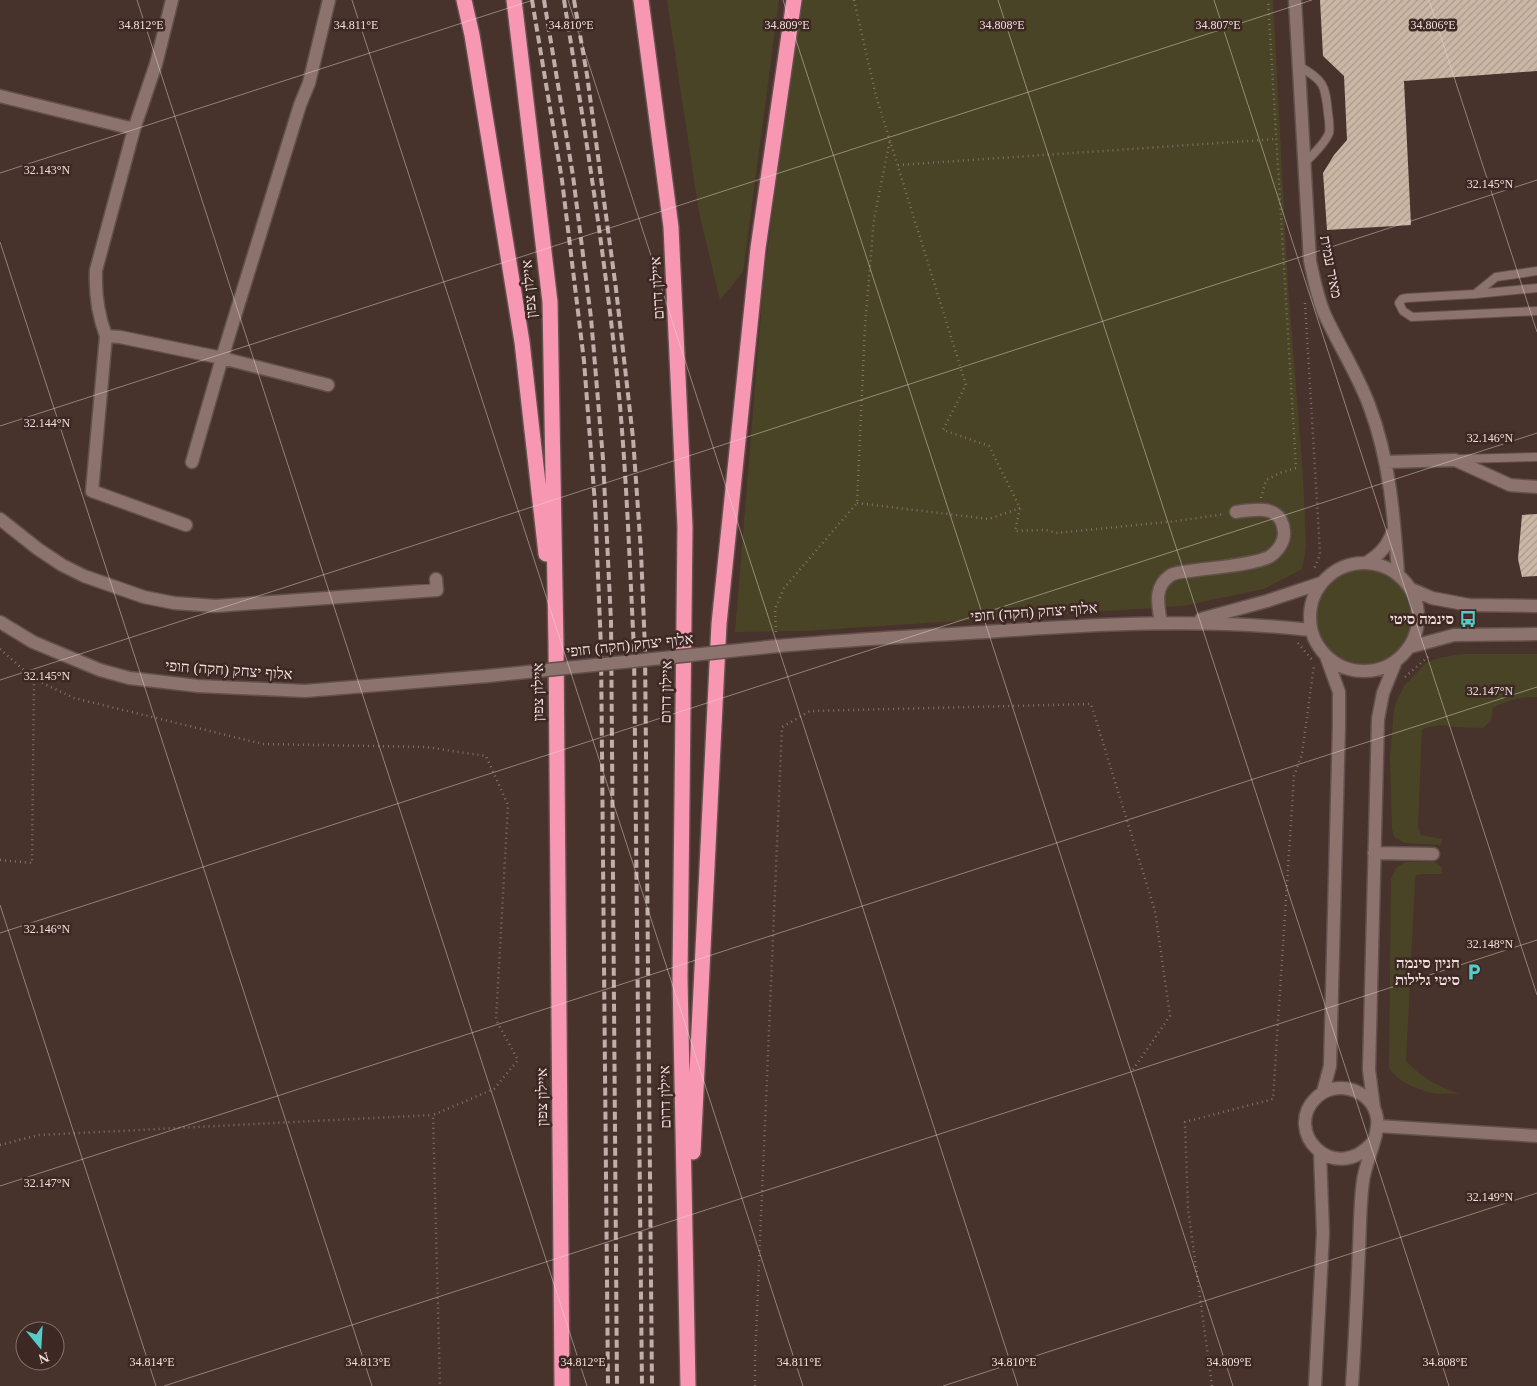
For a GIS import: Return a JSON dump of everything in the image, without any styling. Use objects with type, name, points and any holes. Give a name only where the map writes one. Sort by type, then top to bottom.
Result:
[{"type":"highway","points":[[464,0],[472,35],[522,342],[556,645]]},
{"type":"highway","name":"איילון צפון","points":[[514,0],[550,302],[556,645],[562,1386]]},
{"type":"highway","name":"איילון דרום","points":[[641,0],[671,227],[685,527],[680,978],[688,1386]]},
{"type":"highway","points":[[687,1278],[720,624],[758,248],[794,0]]},
{"type":"street","points":[[172,0],[156,64],[134,129],[96,270],[95,287],[101,324],[106,336],[92,491],[186,526]]},
{"type":"street","points":[[192,462],[300,105],[309,83],[329,0]]},
{"type":"street","name":"מאיר עמית","points":[[1295,0],[1310,261],[1324,312],[1364,392],[1386,462],[1398,574]]},
{"type":"street","points":[[0,96],[134,129]]},
{"type":"street","points":[[106,336],[120,337],[222,358],[328,385]]},
{"type":"street","points":[[1386,462],[1455,460],[1510,485],[1537,487]]},
{"type":"street","points":[[1161,623],[1157,594],[1162,583],[1172,574],[1254,561],[1269,556],[1280,547],[1285,534],[1281,520],[1272,511],[1259,509],[1236,512]]},
{"type":"street","points":[[0,519],[38,549],[84,576],[144,596],[174,603],[216,606],[437,590],[436,580]]},
{"type":"street","points":[[1366,563],[1380,554],[1389,542],[1394,526]]},
{"type":"street","points":[[1366,563],[1378,564],[1398,574],[1411,588],[1419,612],[1416,636],[1410,647],[1396,662],[1383,669],[1368,672],[1352,671],[1338,665],[1326,656],[1316,644],[1311,630],[1310,618],[1315,594],[1322,583],[1344,566],[1366,563]]},
{"type":"street","name":"אלוף יצחק (חקה) חופי","points":[[1186,622],[1267,601],[1322,583]]},
{"type":"street","points":[[1411,588],[1432,598],[1469,605],[1537,606]]},
{"type":"street","name":"אלוף יצחק (חקה) חופי","points":[[0,622],[33,642],[100,670],[129,678],[188,686],[305,691],[488,676],[778,646],[1106,624],[1186,622],[1262,625],[1311,630]]},
{"type":"street","points":[[1410,647],[1454,635],[1537,634]]},
{"type":"street","points":[[1323,1092],[1330,1066],[1339,725],[1339,692],[1326,656]]},
{"type":"street","points":[[1352,1386],[1363,1180],[1378,1119],[1374,1108],[1369,1070],[1378,719],[1383,693],[1396,662]]},
{"type":"street","points":[[1374,853],[1433,854]]},
{"type":"street","points":[[1372,1142],[1365,1151],[1354,1157],[1342,1160],[1331,1158],[1320,1153],[1312,1145],[1305,1125],[1306,1116],[1315,1098],[1323,1092],[1334,1088],[1358,1091],[1367,1098],[1374,1108]]},
{"type":"street","points":[[1377,1126],[1537,1136]]},
{"type":"street","points":[[1315,1386],[1322,1233],[1320,1153]]},
{"type":"lane","points":[[1299,66],[1321,82],[1324,89],[1329,125],[1329,133],[1324,141],[1304,164]]},
{"type":"lane","points":[[1475,294],[1496,277],[1537,270]]},
{"type":"lane","points":[[1537,288],[1407,298],[1402,299],[1399,303],[1403,311],[1412,318],[1537,311]]},
{"type":"lane","points":[[1455,460],[1537,457]]},
{"type":"path","points":[[854,0],[876,96],[966,385],[943,430],[989,446],[1020,508],[1015,531],[1046,530],[1056,533],[1177,521],[1236,512]]},
{"type":"path","points":[[1259,509],[1266,480],[1296,468],[1268,0]]},
{"type":"path","points":[[898,165],[1276,139]]},
{"type":"path","points":[[778,646],[774,609],[784,588],[857,503],[865,326],[874,219],[890,140]]},
{"type":"path","points":[[857,503],[989,519],[1020,508]]},
{"type":"path","points":[[1312,572],[1317,566],[1320,555],[1319,535]]},
{"type":"path","points":[[0,649],[34,679],[74,698],[263,744],[426,747],[486,756],[508,805],[496,1020],[518,1060],[494,1089],[433,1115],[39,1135],[0,1145]]},
{"type":"path","points":[[1401,680],[1430,656]]},
{"type":"path","points":[[1212,1386],[1188,1208],[1185,1122],[1273,1100],[1294,776],[1302,754],[1314,663]]},
{"type":"path","points":[[0,860],[32,864],[34,679]]},
{"type":"path","points":[[755,1386],[782,727],[810,711],[1091,704],[1154,911],[1170,1016],[1132,1071]]},
{"type":"path","points":[[433,1115],[440,1386]]},
{"type":"shaded area","points":[[667,0],[779,0],[743,272],[720,300],[699,213]]},
{"type":"shaded area","points":[[801,0],[1273,0],[1288,285],[1303,477],[1306,547],[1302,569],[1264,589],[1183,606],[804,631],[735,632],[764,277]]},
{"type":"shaded area","points":[[1364,570],[1382,574],[1398,584],[1408,600],[1412,618],[1408,636],[1398,652],[1382,662],[1364,666],[1346,662],[1330,652],[1320,636],[1316,618],[1320,600],[1330,584],[1346,574]]},
{"type":"shaded area","points":[[1461,654],[1537,654],[1537,697],[1514,700],[1493,708],[1491,721],[1483,728],[1439,725],[1422,729],[1418,827],[1421,835],[1442,839],[1442,841],[1441,845],[1405,843],[1394,837],[1392,829],[1390,757],[1394,709],[1404,686],[1426,663],[1439,658]]},
{"type":"shaded area","points":[[1405,862],[1435,862],[1442,868],[1442,874],[1416,875],[1406,1061],[1431,1081],[1460,1094],[1435,1093],[1417,1088],[1400,1080],[1389,1067],[1391,879],[1396,868]]},
{"type":"building","points":[[1320,0],[1537,0],[1537,71],[1404,81],[1411,225],[1327,230],[1323,173],[1334,155],[1347,140],[1344,76],[1323,56]]},
{"type":"building","points":[[1537,514],[1537,576],[1522,577],[1518,559],[1522,515]]},
{"type":"railway","points":[[532,0],[562,180],[584,361],[595,504],[601,648],[608,1386]]},
{"type":"railway","points":[[544,0],[573,176],[591,318],[603,459],[611,621],[617,1386]]},
{"type":"railway","points":[[564,0],[592,178],[610,311],[619,392],[627,503],[634,650],[642,1386]]},
{"type":"railway","points":[[574,0],[587,75],[616,289],[633,438],[641,552],[645,649],[652,1386]]},
{"type":"place","name":"סינמה סיטי","points":[[1468,619]]},
{"type":"place","name":"חניון סינמה סיטי גלילות","points":[[1474,972]]}]
